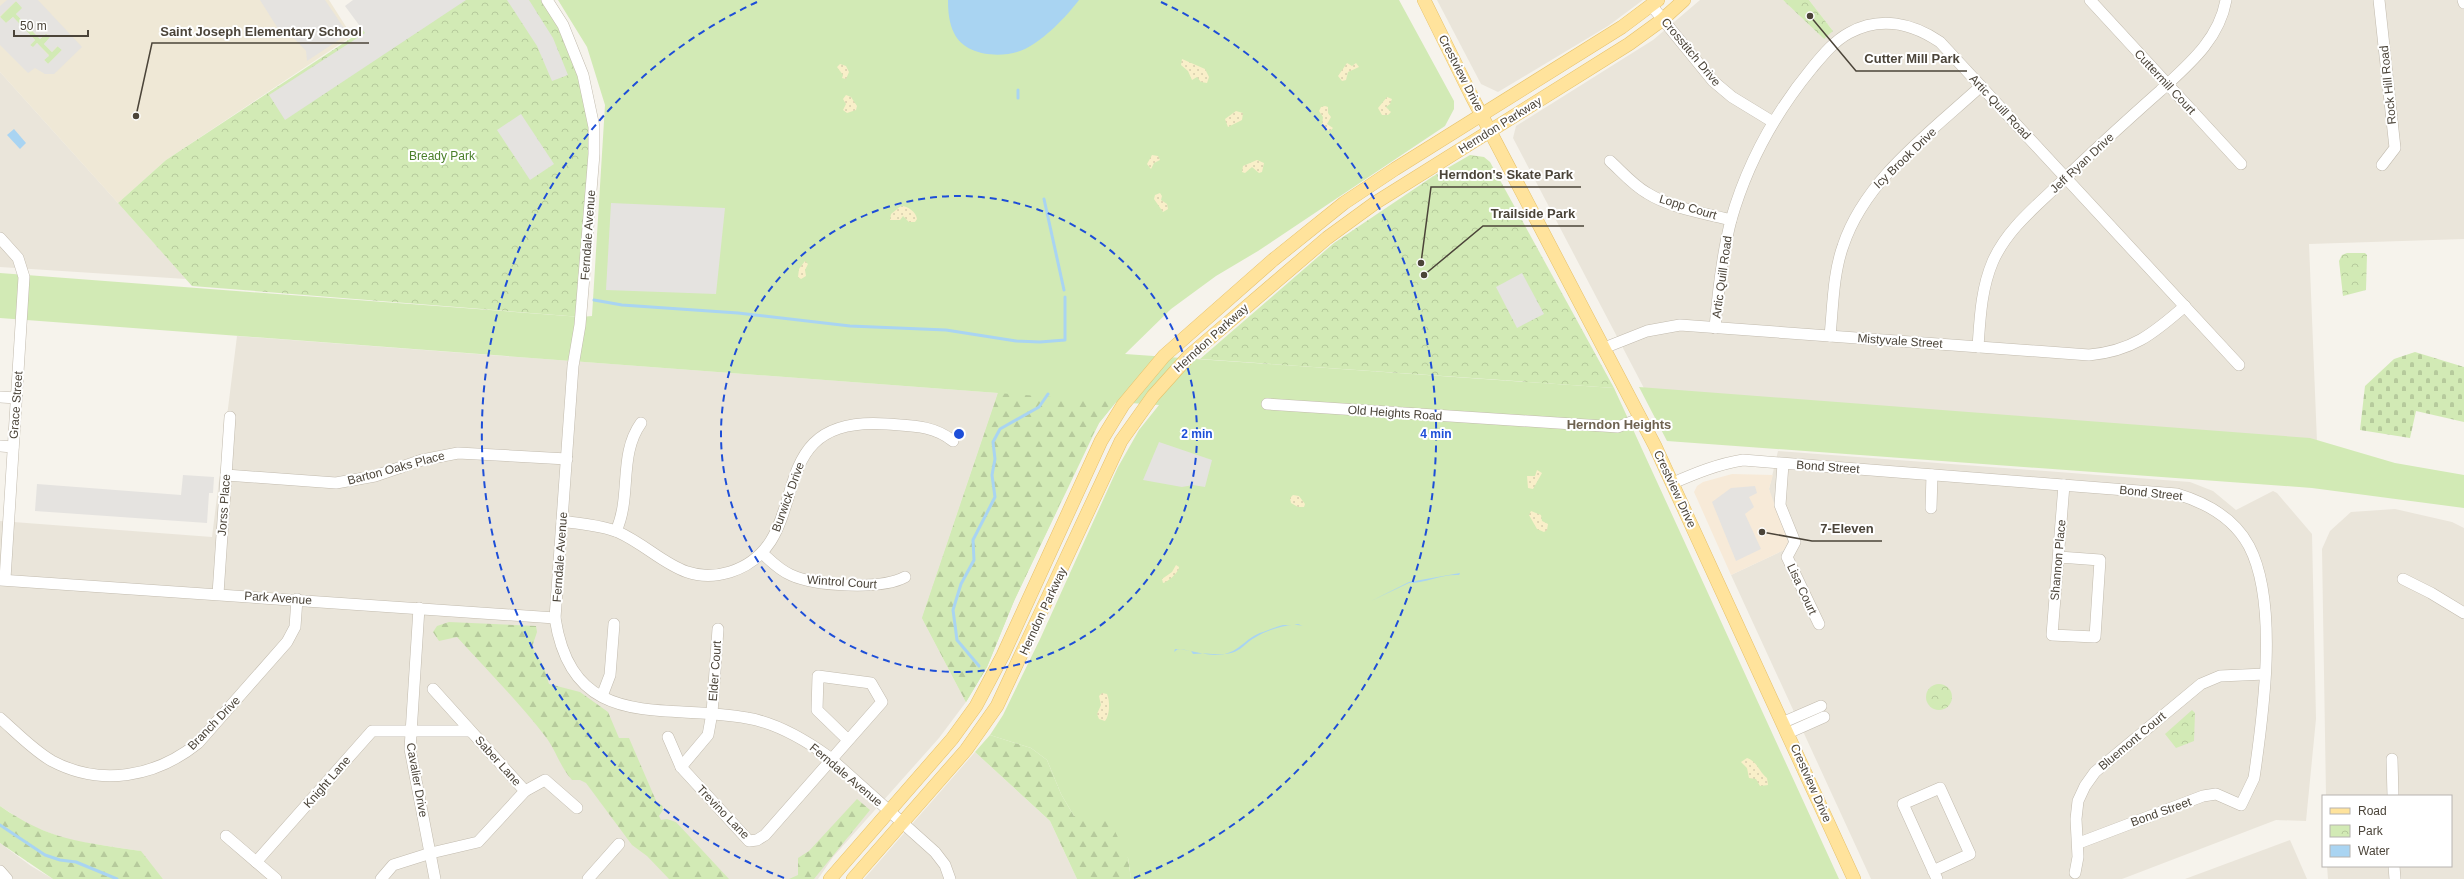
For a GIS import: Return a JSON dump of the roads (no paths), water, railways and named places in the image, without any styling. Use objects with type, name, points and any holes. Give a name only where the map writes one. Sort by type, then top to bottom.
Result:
[{"type":"main road","name":"Crestview Drive","points":[[1424,0],[1482,116],[1673,483],[1854,879]]},
{"type":"main road","name":"Herndon Parkway","points":[[853,879],[966,750],[997,706],[1121,441],[1153,396],[1189,356],[1327,238],[1375,203],[1628,44],[1662,20],[1684,0]]},
{"type":"main road","name":"Herndon Parkway","points":[[830,879],[952,739],[976,706],[999,662],[1101,441],[1139,384],[1190,331],[1316,225],[1395,169],[1482,116],[1622,27],[1655,3]]},
{"type":"street","name":"Ferndale Avenue","points":[[547,0],[573,45],[587,88],[594,127],[594,154],[585,270],[580,325],[573,366],[555,618],[562,648],[569,663],[582,679],[602,696],[628,708],[667,712],[712,713],[750,718],[771,724],[811,744],[831,759],[935,852],[945,865],[950,879]]},
{"type":"street","name":"Cuttermill Court","points":[[2090,0],[2241,164]]},
{"type":"street","name":"Jeff Ryan Drive","points":[[1978,347],[1982,296],[1994,260],[2016,226],[2205,47],[2220,19],[2226,0]]},
{"type":"street","name":"Rock Hill Road","points":[[2379,0],[2395,148],[2382,165]]},
{"type":"street","name":"Crosstitch Drive","points":[[1655,3],[1662,20],[1713,81],[1732,97],[1773,122]]},
{"type":"street","name":"Artic Quill Road","points":[[1715,328],[1719,280],[1731,220],[1746,176],[1773,122],[1798,85],[1838,40],[1860,28],[1873,24],[1901,24],[1927,33],[1940,42],[2239,365]]},
{"type":"street","name":"Icy Brook Drive","points":[[1830,336],[1837,266],[1842,246],[1859,209],[1885,175],[1981,86]]},
{"type":"street","name":"Lopp Court","points":[[1610,161],[1634,185],[1662,201],[1731,220]]},
{"type":"street","name":"Grace Street","points":[[0,238],[18,258],[24,277],[17,398],[2,580]]},
{"type":"street","name":"Mistyvale Street","points":[[1604,348],[1632,336],[1663,327],[1680,325],[2089,355],[2104,354],[2130,346],[2150,336],[2185,306]]},
{"type":"street","points":[[0,397],[17,398]]},
{"type":"street","name":"Old Heights Road","points":[[1267,404],[1618,426],[1640,418]]},
{"type":"street","name":"Jorss Place","points":[[218,594],[230,417]]},
{"type":"street","name":"Burwick Drive","points":[[562,522],[600,526],[616,531],[645,547],[664,562],[689,573],[703,575],[730,572],[743,567],[762,553],[777,532],[796,469],[803,456],[825,434],[843,426],[864,422],[924,427],[944,434],[953,440]]},
{"type":"street","points":[[616,531],[624,512],[628,450],[631,440],[641,423]]},
{"type":"street","points":[[0,446],[13,447]]},
{"type":"street","name":"Barton Oaks Place","points":[[226,475],[336,483],[375,476],[422,460],[458,453],[567,459]]},
{"type":"street","name":"Bond Street","points":[[1673,483],[1723,463],[1743,460],[2177,494],[2198,500],[2227,519],[2249,545],[2261,577],[2265,623],[2265,693],[2254,778],[2241,805],[2216,794],[2203,796],[2079,843]]},
{"type":"street","name":"Lisa Court","points":[[1783,464],[1780,505],[1795,542],[1787,558],[1818,624]]},
{"type":"street","points":[[1931,508],[1932,475]]},
{"type":"street","name":"Shannon Place","points":[[2059,557],[2100,560],[2095,637],[2052,635],[2064,485]]},
{"type":"street","name":"Wintrol Court","points":[[762,553],[789,575],[814,582],[876,586],[888,584],[905,577]]},
{"type":"street","points":[[2403,579],[2431,593],[2464,614]]},
{"type":"street","name":"Park Avenue","points":[[2,580],[297,599],[555,618]]},
{"type":"street","name":"Branch Drive","points":[[0,718],[35,749],[69,768],[86,773],[114,776],[152,770],[184,754],[198,743],[287,642],[295,627],[297,599]]},
{"type":"street","name":"Cavalier Drive","points":[[418,608],[410,748],[435,879]]},
{"type":"street","points":[[602,696],[610,675],[614,624]]},
{"type":"street","name":"Elder Court","points":[[712,713],[718,629]]},
{"type":"street","name":"Bluemont Court","points":[[2075,873],[2079,843],[2076,819],[2078,801],[2095,772],[2201,684],[2220,676],[2265,674]]},
{"type":"street","points":[[831,759],[848,740],[882,702],[879,694],[871,683],[818,676],[817,710],[848,740]]},
{"type":"street","name":"Saber Lane","points":[[433,689],[525,791]]},
{"type":"street","points":[[1786,728],[1823,712]]},
{"type":"street","points":[[681,767],[708,735],[712,713]]},
{"type":"street","name":"Saber Lane","points":[[410,730],[470,731]]},
{"type":"street","name":"Knight Lane","points":[[256,862],[372,731],[410,730]]},
{"type":"street","name":"Trevino Lane","points":[[668,737],[681,767],[749,841],[757,840],[764,835],[831,759]]},
{"type":"street","points":[[2392,759],[2393,795]]},
{"type":"street","name":"Saber Lane","points":[[431,853],[478,842],[525,791],[545,780],[577,808]]},
{"type":"street","points":[[1940,788],[1970,854],[1935,875],[1903,804],[1940,788]]},
{"type":"street","points":[[226,836],[276,879]]},
{"type":"street","points":[[588,879],[619,844]]},
{"type":"street","points":[[381,879],[393,865],[431,853]]},
{"type":"street","points":[[2394,867],[2395,879]]},
{"type":"street","points":[[0,871],[7,879]]},
{"type":"water","points":[[948,0],[1079,0],[1055,27],[1033,45],[1016,52],[996,55],[976,51],[959,41],[951,25]]},
{"type":"water","points":[[14,129],[26,143],[20,149],[7,135]]},
{"type":"water","points":[[1460,573],[1459,575],[1409,583],[1371,601],[1409,582]]},
{"type":"water","points":[[1283,625],[1290,625],[1279,627],[1261,634],[1235,652],[1231,653],[1224,654],[1230,653],[1256,634]]},
{"type":"water","points":[[1191,651],[1203,653],[1193,654]]},
{"type":"water","points":[[1203,653],[1224,654],[1214,655]]},
{"type":"waterway","points":[[1018,90],[1018,98]]},
{"type":"waterway","points":[[1044,199],[1064,290]]},
{"type":"waterway","points":[[594,300],[622,305],[738,313],[850,326],[946,330],[1016,341],[1040,342],[1065,340],[1065,297]]},
{"type":"waterway","points":[[979,666],[957,640],[953,610],[961,584],[974,560],[973,540],[995,497],[992,475],[995,459],[993,442],[1000,429],[1039,407],[1048,394]]},
{"type":"waterway","points":[[0,825],[45,855],[60,860],[76,862],[117,879]]},
{"type":"place","name":"Cutter Mill Park","points":[[1810,16]]},
{"type":"place","name":"Saint Joseph Elementary School","points":[[136,116]]},
{"type":"place","name":"Herndon's Skate Park","points":[[1421,263]]},
{"type":"place","name":"Trailside Park","points":[[1424,275]]},
{"type":"place","name":"7-Eleven","points":[[1762,532]]},
{"type":"district","name":"Herndon Heights","points":[[1619,424]]},
{"type":"park label","name":"Bready Park","points":[[442,156]]}]
